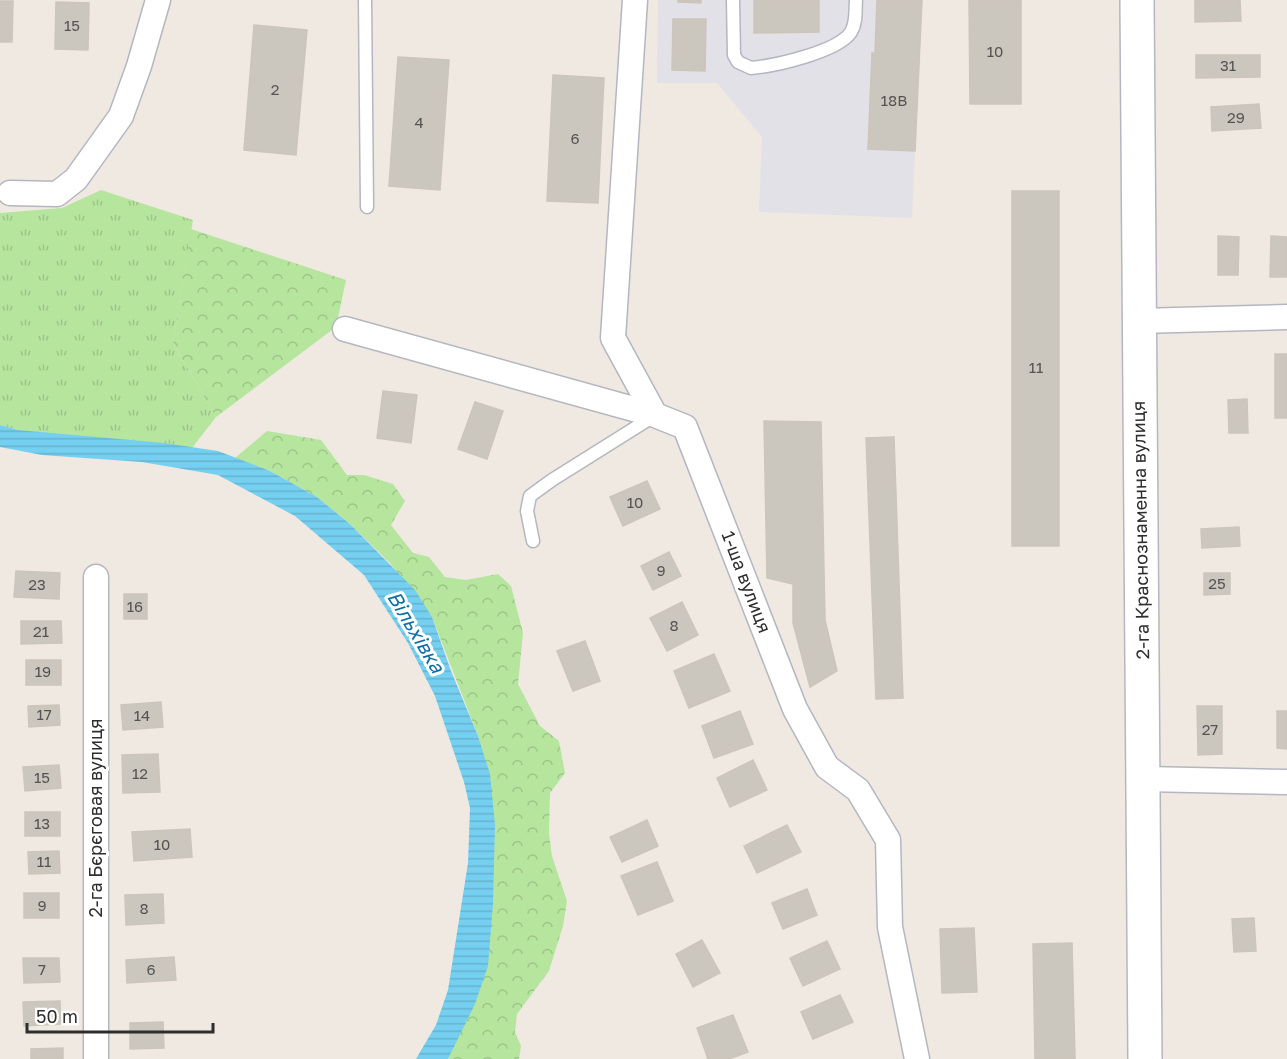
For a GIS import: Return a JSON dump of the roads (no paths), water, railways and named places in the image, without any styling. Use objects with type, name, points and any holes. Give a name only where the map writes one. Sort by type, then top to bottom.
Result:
[{"type":"street","points":[[10,194],[57,194],[76,179],[121,116],[139,66],[158,0]]},
{"type":"street","points":[[635,0],[613,338],[655,415]]},
{"type":"street","name":"2-га Краснознаменна вулиця","points":[[1137,0],[1138,321],[1145,779],[1145,1059]]},
{"type":"street","points":[[1138,321],[1287,317]]},
{"type":"street","name":"1-ша вулиця","points":[[345,329],[655,415],[685,428],[795,709],[827,766],[858,790],[888,840],[890,927],[917,1059]]},
{"type":"street","name":"2-га Бєрєговая вулиця","points":[[96,577],[96,1059]]},
{"type":"street","points":[[1145,779],[1287,782]]},
{"type":"lane","points":[[365,0],[367,207]]},
{"type":"lane","points":[[733,0],[734,55],[738,62],[751,68],[828,50],[842,42],[855,24],[856,0]]},
{"type":"lane","points":[[533,541],[527,511],[530,496],[655,415]]},
{"type":"water","name":"Вільхівка","points":[[0,425],[18,430],[164,443],[218,451],[270,471],[317,497],[351,525],[415,590],[432,617],[478,736],[490,774],[495,825],[493,903],[488,966],[475,1004],[448,1059],[416,1059],[436,1025],[448,990],[468,863],[470,808],[464,782],[435,696],[408,643],[364,575],[295,516],[218,475],[142,462],[42,455],[0,447]]}]
